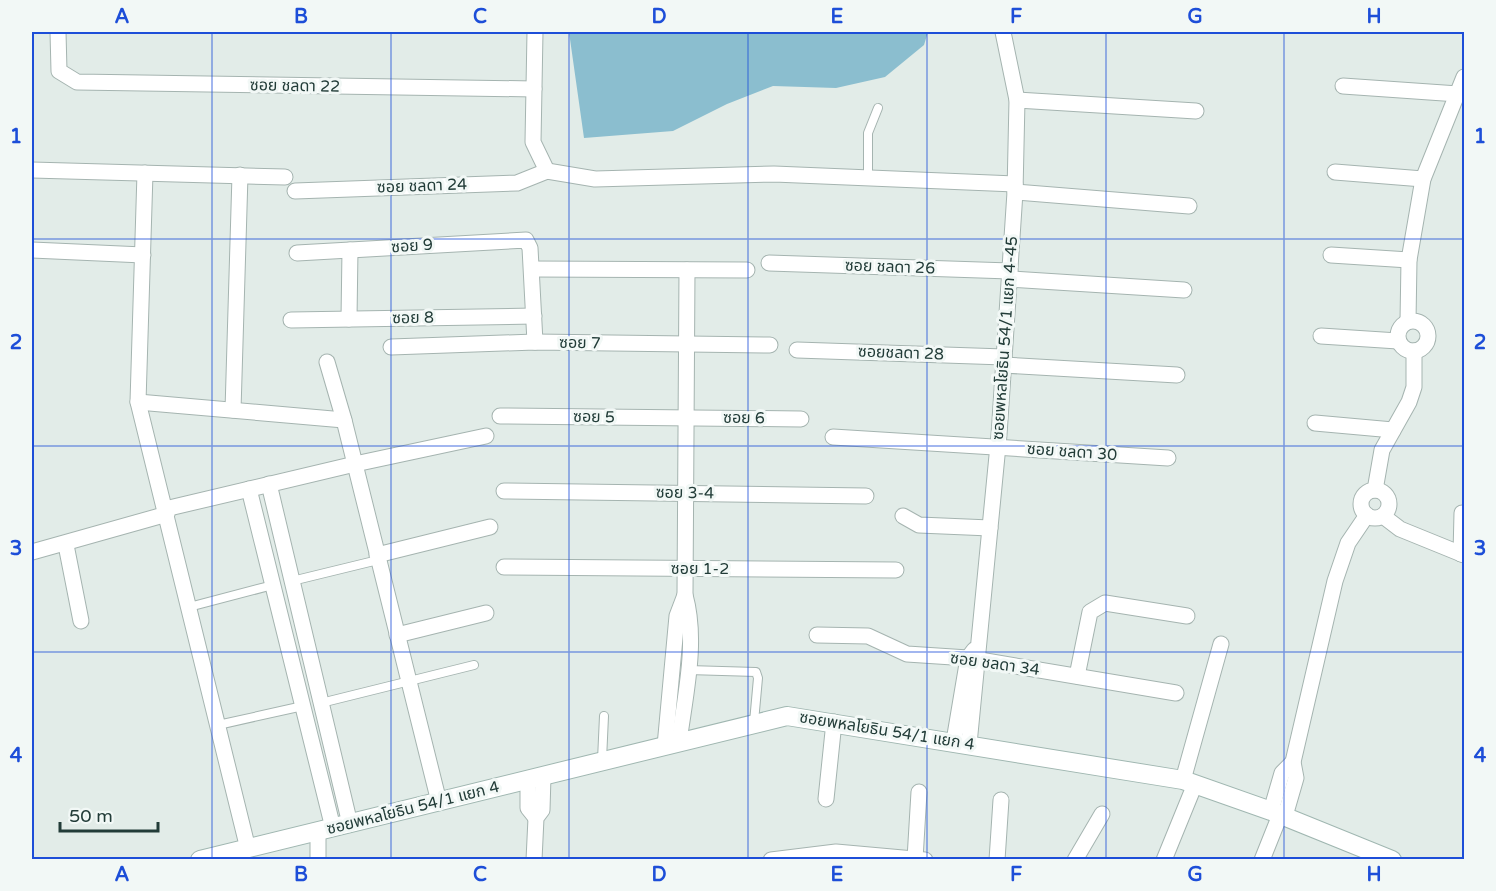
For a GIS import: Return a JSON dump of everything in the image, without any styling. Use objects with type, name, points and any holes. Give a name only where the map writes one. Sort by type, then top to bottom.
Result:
[{"type":"street","name":"ซอย ชลดา 22","points":[[58,32],[59,71],[72,80],[82,83],[534,89]]},
{"type":"street","points":[[535,32],[533,142],[546,171],[595,179],[774,174],[868,178],[1015,188],[1189,206]]},
{"type":"street","name":"ซอยพหลโยธิน 54/1 แยก 4-45","points":[[961,743],[990,528],[1010,275],[1017,100],[1003,32]]},
{"type":"street","points":[[1408,321],[1421,323],[1428,333],[1425,346],[1414,351],[1404,349],[1398,341],[1399,329],[1408,321],[1409,260],[1423,178],[1464,77]]},
{"type":"street","points":[[1343,86],[1458,94]]},
{"type":"street","points":[[1017,100],[1196,111]]},
{"type":"street","points":[[32,170],[285,177]]},
{"type":"street","name":"ซอย ชลดา 24","points":[[295,191],[517,183],[546,171]]},
{"type":"street","points":[[145,172],[138,402],[248,849]]},
{"type":"street","points":[[1335,172],[1423,178]]},
{"type":"street","points":[[233,410],[240,175]]},
{"type":"street","name":"ซอย 9","points":[[297,253],[526,240],[530,248],[532,269]]},
{"type":"street","points":[[32,250],[143,255]]},
{"type":"street","points":[[349,319],[350,250]]},
{"type":"street","points":[[1331,255],[1409,260]]},
{"type":"street","name":"ซอย ชลดา 26","points":[[769,263],[1010,275],[1184,290]]},
{"type":"street","points":[[535,342],[532,269],[747,270]]},
{"type":"street","points":[[672,744],[688,670],[690,614],[685,595],[688,417],[687,270]]},
{"type":"street","name":"ซอย 8","points":[[291,320],[534,316]]},
{"type":"street","points":[[1321,336],[1398,341]]},
{"type":"street","name":"ซอย 7","points":[[391,347],[535,342],[770,345]]},
{"type":"street","name":"ซอยชลดา 28","points":[[797,350],[1003,361],[1177,375]]},
{"type":"street","points":[[1414,351],[1414,387],[1409,402],[1378,463],[1375,490],[1363,498],[1362,507],[1400,529],[1463,554],[1462,513]]},
{"type":"street","points":[[327,362],[344,420],[439,802]]},
{"type":"street","points":[[138,402],[344,420]]},
{"type":"street","name":"ซอย 5","points":[[500,416],[688,417]]},
{"type":"street","name":"ซอย 6","points":[[688,417],[801,419]]},
{"type":"street","points":[[1315,423],[1393,430]]},
{"type":"street","points":[[32,552],[66,545],[166,512],[249,489],[486,436]]},
{"type":"street","name":"ซอย ชลดา 30","points":[[833,437],[1168,458]]},
{"type":"street","points":[[269,484],[340,786],[334,828],[318,860]]},
{"type":"street","points":[[249,489],[334,828]]},
{"type":"street","points":[[1262,860],[1279,814],[1282,773],[1293,762],[1335,581],[1348,543],[1375,515],[1388,509],[1388,500],[1383,493],[1375,490]]},
{"type":"street","name":"ซอย 3-4","points":[[504,491],[866,496]]},
{"type":"street","points":[[903,516],[919,525],[990,528]]},
{"type":"street","points":[[378,557],[490,527]]},
{"type":"street","points":[[66,545],[81,621]]},
{"type":"street","name":"ซอย 1-2","points":[[504,567],[896,570]]},
{"type":"street","points":[[672,744],[677,616],[685,595]]},
{"type":"street","points":[[1077,676],[1090,612],[1096,606],[1105,603],[1187,616]]},
{"type":"street","points":[[397,635],[486,613]]},
{"type":"street","name":"ซอย ชลดา 34","points":[[817,636],[868,636],[907,654],[974,654],[1077,676],[1176,693]]},
{"type":"street","points":[[1164,860],[1189,782],[1221,644]]},
{"type":"street","points":[[290,652],[308,648]]},
{"type":"street","name":"ซอยพหลโยธิน 54/1 แยก 4","points":[[200,860],[787,716],[1189,782],[1279,814],[1363,854],[1392,860]]},
{"type":"street","points":[[826,798],[834,722]]},
{"type":"street","points":[[534,860],[536,818],[528,808],[535,778]]},
{"type":"street","points":[[323,790],[340,786]]},
{"type":"street","points":[[915,859],[919,792]]},
{"type":"street","points":[[997,860],[1001,800]]},
{"type":"street","points":[[1075,860],[1102,814]]},
{"type":"street","points":[[777,859],[836,856],[925,860]]},
{"type":"lane","points":[[868,178],[868,133],[878,108]]},
{"type":"lane","points":[[292,581],[378,557]]},
{"type":"lane","points":[[189,608],[273,585]]},
{"type":"lane","points":[[321,703],[474,665]]},
{"type":"lane","points":[[688,670],[756,672],[758,678],[754,724]]},
{"type":"lane","points":[[218,725],[303,706]]},
{"type":"lane","points":[[602,761],[604,716]]},
{"type":"water","points":[[569,32],[928,32],[924,45],[885,77],[836,88],[773,86],[727,104],[673,131],[584,138]]}]
